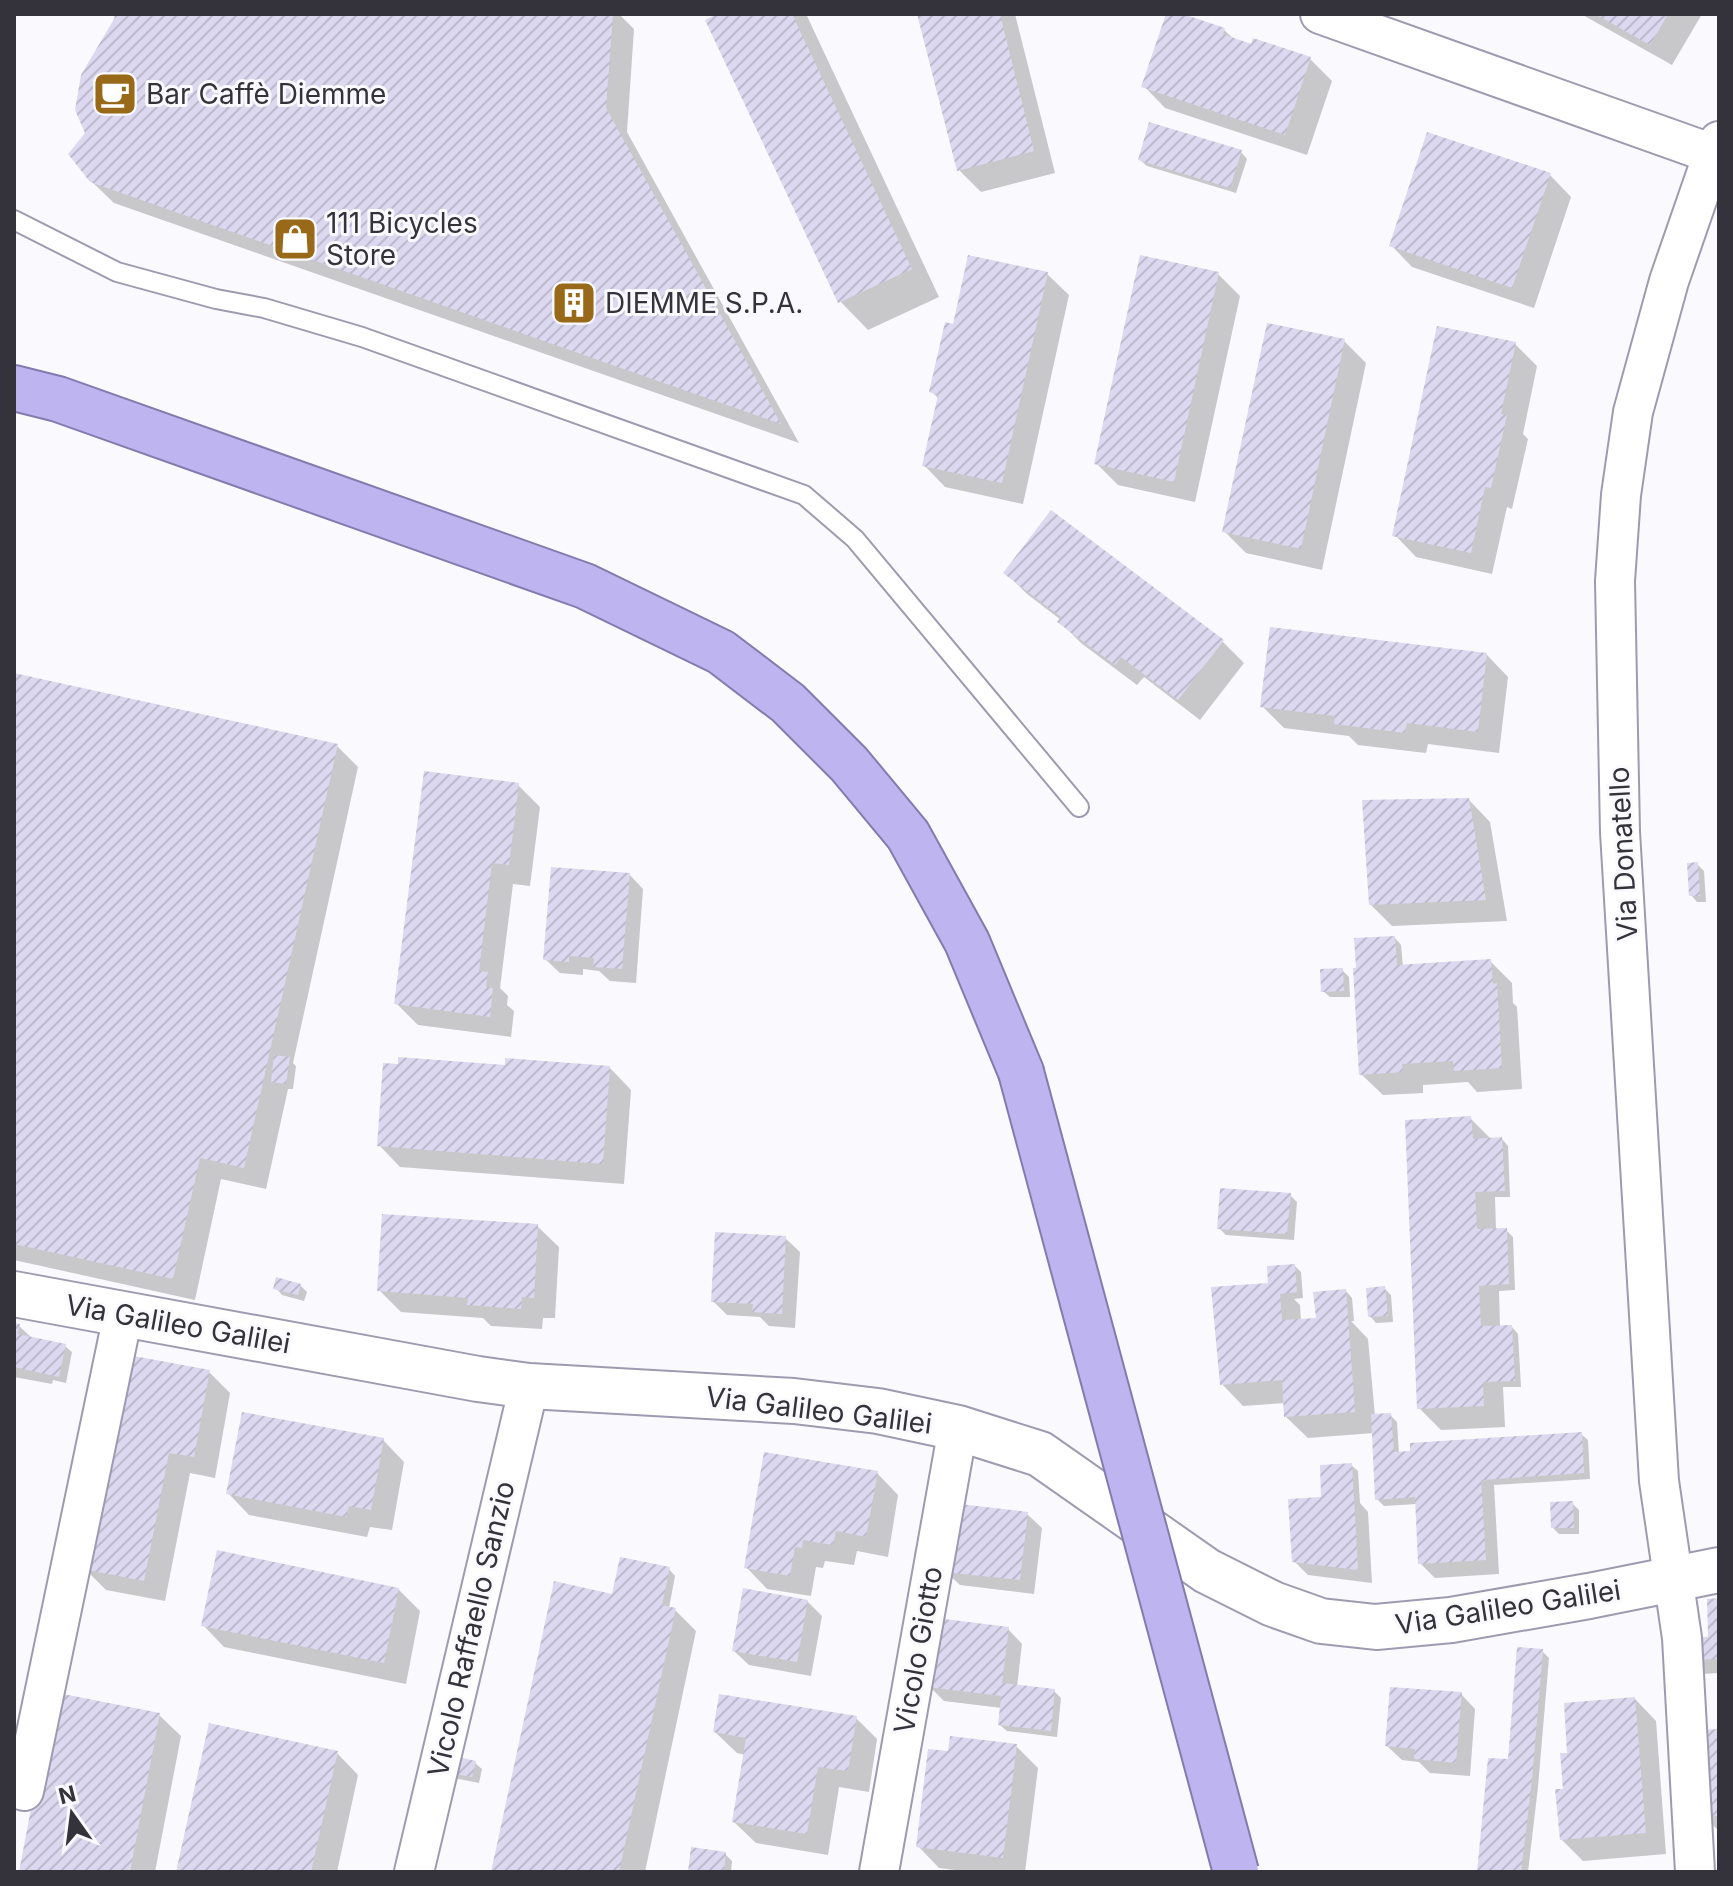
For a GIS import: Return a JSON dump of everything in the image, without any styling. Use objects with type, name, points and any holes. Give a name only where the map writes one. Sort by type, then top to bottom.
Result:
[{"type":"highway","points":[[14,373],[58,399]]},
{"type":"highway","points":[[14,388],[58,399],[585,586],[721,652],[788,703],[849,764],[908,835],[967,942],[1021,1072],[1236,1872]]},
{"type":"street","points":[[1320,14],[1716,148]]},
{"type":"street","name":"Via Donatello","points":[[1672,1579],[1659,1481],[1620,832],[1615,581],[1621,495],[1633,412],[1669,281],[1716,148]]},
{"type":"street","name":"Via Galileo Galilei","points":[[14,1294],[478,1379],[529,1386],[794,1401],[878,1411],[958,1428],[1040,1454],[1207,1571],[1273,1604],[1321,1621],[1376,1627],[1451,1620],[1719,1570]]},
{"type":"street","points":[[24,1791],[123,1315]]},
{"type":"street","name":"Vicolo Raffaello Sanzio","points":[[414,1872],[529,1386]]},
{"type":"street","name":"Vicolo Giotto","points":[[879,1872],[958,1428]]},
{"type":"street","points":[[1672,1579],[1682,1638],[1695,1872]]},
{"type":"lane","points":[[14,220],[117,272],[216,299],[264,308],[362,337],[804,495],[855,539],[1079,807]]},
{"type":"building","name":"DIEMME S.P.A.","points":[[115,14],[613,14],[606,108],[781,424],[90,182],[68,154],[85,133],[75,110],[81,75]]},
{"type":"building","points":[[717,14],[792,14],[912,269],[838,303],[705,20]]},
{"type":"building","points":[[917,14],[1000,14],[1034,151],[957,171]]},
{"type":"building","points":[[1166,14],[1183,14],[1225,28],[1223,34],[1251,44],[1253,38],[1311,57],[1285,135],[1141,87]]},
{"type":"building","points":[[1595,14],[1668,14],[1650,45]]},
{"type":"building","points":[[1149,122],[1242,150],[1230,188],[1138,160]]},
{"type":"building","points":[[1427,132],[1551,173],[1512,288],[1389,246]]},
{"type":"building","points":[[968,255],[1048,272],[1002,483],[922,466],[938,395],[929,392],[945,322],[953,324]]},
{"type":"building","points":[[1140,255],[1219,272],[1174,482],[1094,464]]},
{"type":"building","points":[[1267,323],[1345,339],[1301,549],[1222,532]]},
{"type":"building","points":[[1437,326],[1516,342],[1501,414],[1507,415],[1491,488],[1485,487],[1471,553],[1392,536]]},
{"type":"building","points":[[1051,510],[1224,640],[1178,700],[1121,657],[1115,665],[1057,622],[1061,617],[1003,573]]},
{"type":"building","points":[[1270,627],[1487,653],[1478,732],[1407,723],[1405,733],[1334,724],[1335,716],[1260,707]]},
{"type":"building","points":[[14,673],[338,744],[244,1168],[200,1158],[173,1279],[14,1244]]},
{"type":"building","points":[[424,771],[519,783],[509,865],[492,863],[479,971],[488,972],[486,987],[493,988],[490,1017],[394,1004]]},
{"type":"building","points":[[1469,798],[1486,900],[1369,905],[1362,800]]},
{"type":"building","points":[[1698,862],[1700,896],[1689,896],[1687,863]]},
{"type":"building","points":[[551,867],[630,873],[622,969],[593,967],[594,958],[569,956],[569,962],[543,960]]},
{"type":"building","points":[[1395,936],[1397,965],[1491,959],[1493,984],[1497,983],[1502,1068],[1454,1071],[1453,1061],[1402,1064],[1403,1072],[1359,1075],[1354,938]]},
{"type":"building","points":[[1343,968],[1344,991],[1321,992],[1320,969]]},
{"type":"building","points":[[274,1055],[290,1057],[286,1084],[271,1082]]},
{"type":"building","points":[[398,1057],[505,1065],[505,1058],[610,1066],[603,1164],[377,1146],[383,1063],[398,1064]]},
{"type":"building","points":[[1471,1116],[1473,1139],[1502,1137],[1505,1191],[1475,1192],[1477,1229],[1507,1228],[1509,1284],[1479,1286],[1481,1326],[1512,1325],[1515,1381],[1483,1382],[1484,1406],[1417,1409],[1405,1120]]},
{"type":"building","points":[[1220,1188],[1291,1193],[1287,1234],[1217,1229]]},
{"type":"building","points":[[382,1214],[538,1224],[534,1298],[522,1297],[521,1309],[467,1305],[468,1298],[377,1291]]},
{"type":"building","points":[[715,1232],[786,1236],[782,1314],[752,1312],[753,1304],[711,1302]]},
{"type":"building","points":[[1295,1264],[1297,1292],[1280,1294],[1282,1320],[1316,1318],[1313,1292],[1346,1289],[1355,1412],[1284,1417],[1282,1380],[1220,1385],[1211,1287],[1268,1283],[1267,1266]]},
{"type":"building","points":[[276,1277],[301,1284],[298,1295],[273,1289]]},
{"type":"building","points":[[1385,1286],[1388,1316],[1368,1317],[1366,1288]]},
{"type":"building","points":[[14,1323],[20,1324],[18,1334],[66,1344],[59,1377],[14,1367]]},
{"type":"building","points":[[123,1354],[210,1370],[194,1457],[169,1453],[144,1581],[82,1569]]},
{"type":"building","points":[[242,1412],[384,1438],[371,1510],[349,1506],[346,1517],[226,1494]]},
{"type":"building","points":[[1391,1413],[1394,1452],[1410,1451],[1410,1443],[1582,1432],[1584,1473],[1481,1480],[1486,1560],[1418,1564],[1415,1497],[1375,1500],[1371,1414]]},
{"type":"building","points":[[764,1452],[878,1471],[866,1537],[836,1531],[833,1545],[803,1540],[802,1548],[795,1547],[790,1576],[744,1568]]},
{"type":"building","points":[[1352,1463],[1358,1570],[1292,1562],[1288,1499],[1321,1497],[1320,1465]]},
{"type":"building","points":[[1573,1501],[1574,1528],[1551,1528],[1550,1502]]},
{"type":"building","points":[[951,1503],[1028,1512],[1020,1580],[943,1572]]},
{"type":"building","points":[[217,1550],[399,1588],[384,1663],[201,1626]]},
{"type":"building","points":[[620,1557],[670,1567],[662,1605],[676,1608],[619,1872],[491,1872],[554,1581],[612,1594]]},
{"type":"building","points":[[743,1588],[808,1600],[797,1662],[732,1651]]},
{"type":"building","points":[[1719,1598],[1719,1659],[1685,1660],[1685,1638],[1708,1637],[1707,1599]]},
{"type":"building","points":[[936,1618],[1009,1627],[1002,1683],[1055,1689],[1051,1731],[998,1725],[1001,1696],[927,1687]]},
{"type":"building","points":[[1517,1647],[1543,1649],[1521,1872],[1477,1872],[1488,1758],[1508,1759]]},
{"type":"building","points":[[1390,1687],[1462,1692],[1456,1763],[1414,1759],[1415,1749],[1385,1746]]},
{"type":"building","points":[[53,1692],[160,1713],[130,1872],[19,1872]]},
{"type":"building","points":[[719,1694],[857,1716],[848,1771],[818,1767],[807,1834],[732,1822],[746,1738],[713,1732]]},
{"type":"building","points":[[1635,1697],[1646,1833],[1560,1840],[1555,1789],[1563,1789],[1560,1753],[1567,1753],[1564,1703]]},
{"type":"building","points":[[209,1723],[338,1751],[311,1872],[176,1872]]},
{"type":"building","points":[[1719,1729],[1719,1816],[1701,1816],[1698,1730]]},
{"type":"building","points":[[950,1736],[1017,1744],[1003,1858],[916,1847],[928,1749],[948,1751]]},
{"type":"building","points":[[449,1755],[476,1761],[472,1777],[445,1772]]},
{"type":"building","points":[[691,1847],[726,1852],[724,1872],[688,1872]]},
{"type":"place","name":"Bar Caffè Diemme","points":[[115,94]]},
{"type":"place","name":"111 Bicycles Store","points":[[295,239]]},
{"type":"place","name":"DIEMME S.P.A.","points":[[574,303]]}]
